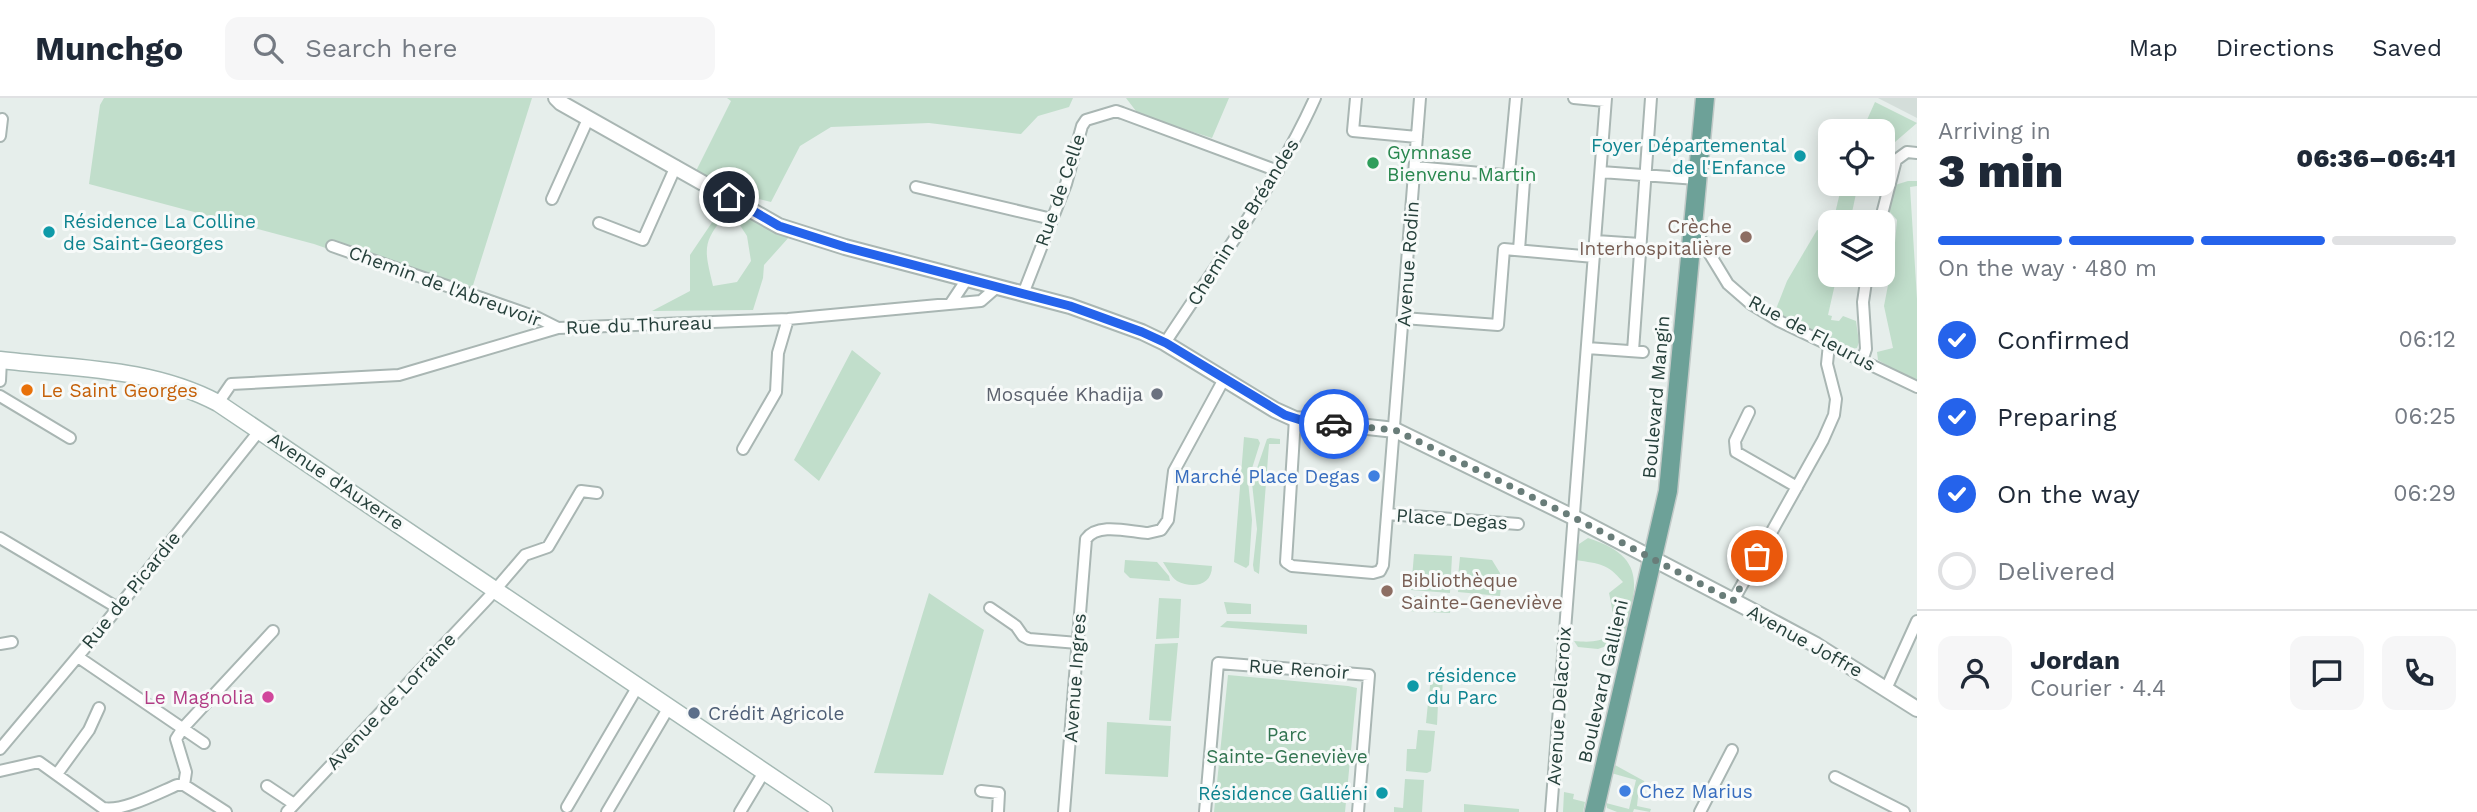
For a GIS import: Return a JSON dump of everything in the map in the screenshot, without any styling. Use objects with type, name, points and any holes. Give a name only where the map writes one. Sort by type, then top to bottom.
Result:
[{"type":"main road","name":"Boulevard Mangin","points":[[1653,560],[1673,453],[1705,98]]},
{"type":"main road","name":"Avenue d'Auxerre","points":[[1,360],[139,375],[183,387],[218,403],[824,812]]},
{"type":"main road","name":"Boulevard Gallieni","points":[[1594,812],[1653,560]]},
{"type":"street","points":[[556,98],[779,226],[845,247],[1083,310],[1142,332],[1166,343],[1275,410],[1295,419],[1395,430]]},
{"type":"street","name":"Chemin de Bréandes","points":[[1166,343],[1278,171],[1315,98]]},
{"type":"street","points":[[1356,98],[1353,131],[1417,137]]},
{"type":"street","name":"Avenue Rodin","points":[[1395,430],[1420,98]]},
{"type":"street","points":[[1415,167],[1503,175],[1508,173],[1517,98]]},
{"type":"street","points":[[1574,98],[1605,99]]},
{"type":"street","points":[[1587,348],[1638,352],[1640,244],[1651,98]]},
{"type":"street","name":"Avenue Delacroix","points":[[1551,812],[1605,99]]},
{"type":"street","name":"Rue de Celle","points":[[1023,294],[1066,184],[1086,120],[1115,111],[1174,130],[1278,171]]},
{"type":"street","points":[[552,199],[588,118]]},
{"type":"street","points":[[0,136],[2,119]]},
{"type":"street","points":[[1883,210],[1896,160],[1900,155],[1915,152]]},
{"type":"street","points":[[599,223],[643,240],[676,166]]},
{"type":"street","points":[[1601,172],[1697,179]]},
{"type":"street","points":[[1519,250],[1524,181]]},
{"type":"street","points":[[916,187],[1052,219]]},
{"type":"street","name":"Rue de Fleurus","points":[[1692,236],[1700,239],[1728,284],[1751,304],[1917,387]]},
{"type":"street","points":[[1595,241],[1640,244]]},
{"type":"street","name":"Chemin de l'Abreuvoir","points":[[332,246],[536,317],[558,328]]},
{"type":"street","points":[[1404,318],[1498,325],[1504,249],[1594,257]]},
{"type":"street","points":[[951,303],[967,279]]},
{"type":"street","name":"Rue du Thureau","points":[[218,403],[231,384],[399,375],[558,328],[788,319],[981,301],[996,287]]},
{"type":"street","points":[[1863,361],[1866,349],[1863,302],[1865,287]]},
{"type":"street","points":[[743,449],[776,392],[778,353],[788,319]]},
{"type":"street","points":[[1733,601],[1835,415],[1836,399],[1827,364],[1829,344]]},
{"type":"street","points":[[0,381],[1,360]]},
{"type":"street","name":"Avenue Ingres","points":[[1064,812],[1084,543],[1088,534],[1097,530],[1148,533],[1161,530],[1165,526],[1174,471],[1224,379]]},
{"type":"street","points":[[0,397],[70,438]]},
{"type":"street","points":[[1749,412],[1735,441],[1736,452],[1797,487]]},
{"type":"street","points":[[1295,419],[1285,559],[1287,564],[1373,573],[1380,571],[1383,565],[1387,514]]},
{"type":"street","name":"Rue de Picardie","points":[[0,748],[78,657],[260,430]]},
{"type":"street","name":"Avenue Joffre","points":[[1395,430],[1573,517],[1816,645],[1917,709]]},
{"type":"street","name":"Place Degas","points":[[1395,430],[1387,514],[1518,524]]},
{"type":"street","name":"Avenue de Lorraine","points":[[290,808],[525,555],[548,547],[581,491],[597,493]]},
{"type":"street","points":[[0,538],[118,608]]},
{"type":"street","points":[[990,608],[1029,639],[1078,643]]},
{"type":"street","points":[[1886,689],[1917,621]]},
{"type":"street","points":[[184,785],[186,772],[176,739],[183,728],[274,631]]},
{"type":"street","points":[[78,657],[204,743]]},
{"type":"street","name":"Rue Renoir","points":[[1205,812],[1218,663],[1369,675],[1358,812]]},
{"type":"street","points":[[567,807],[638,686]]},
{"type":"street","points":[[607,812],[669,707]]},
{"type":"street","points":[[57,774],[89,730],[99,708]]},
{"type":"street","points":[[1700,812],[1732,750]]},
{"type":"street","points":[[0,771],[39,762],[103,808],[113,812],[177,785],[184,785],[226,812]]},
{"type":"street","points":[[740,812],[764,772]]},
{"type":"street","points":[[1835,777],[1903,812]]},
{"type":"street","points":[[267,786],[290,808]]},
{"type":"street","points":[[981,791],[999,793],[998,812]]},
{"type":"shaded area","points":[[1878,98],[1917,98],[1917,118]]},
{"type":"green space","points":[[104,98],[532,98],[469,298],[314,244],[89,184],[100,105]]},
{"type":"green space","points":[[727,98],[1073,98],[1069,107],[1038,116],[1021,134],[929,123],[831,127],[800,146],[771,202],[722,190],[695,173],[731,101]]},
{"type":"green space","points":[[1126,98],[1229,98],[1212,138],[1139,115]]},
{"type":"green space","points":[[1875,102],[1917,123],[1895,142],[1895,119],[1867,119]]},
{"type":"green space","points":[[1917,181],[1917,186],[1910,187],[1917,299],[1917,383],[1878,360],[1877,352],[1893,348],[1884,306],[1888,287],[1895,287],[1897,220],[1895,210],[1889,210],[1892,196],[1895,196],[1895,185]]},
{"type":"green space","points":[[1839,196],[1855,196],[1853,210],[1836,210]]},
{"type":"green space","points":[[728,207],[790,236],[764,265],[763,278],[753,310],[652,311],[690,291],[690,255],[719,212],[724,217],[711,235],[707,250],[713,286],[737,282],[751,261],[747,236]]},
{"type":"green space","points":[[1818,230],[1818,287],[1834,287],[1828,315],[1832,316],[1831,320],[1839,321],[1843,316],[1856,321],[1859,342],[1857,348],[1850,349],[1783,316],[1776,309],[1787,281]]},
{"type":"green space","points":[[852,350],[881,373],[819,481],[794,460]]},
{"type":"green space","points":[[1244,437],[1258,439],[1260,443],[1248,481],[1252,520],[1249,565],[1246,568],[1234,562]]},
{"type":"green space","points":[[1267,439],[1280,439],[1280,444],[1269,444],[1259,574],[1254,571],[1253,565],[1257,529],[1252,483]]},
{"type":"green space","points":[[1588,538],[1622,555],[1634,578],[1634,591],[1623,640],[1598,649],[1578,647],[1574,641],[1599,640],[1611,632],[1613,617],[1609,593],[1623,582],[1602,565],[1576,560],[1579,544]]},
{"type":"green space","points":[[1414,554],[1452,556],[1450,593],[1411,590]]},
{"type":"green space","points":[[1460,557],[1492,560],[1500,573],[1499,579],[1458,577]]},
{"type":"green space","points":[[1125,560],[1157,562],[1170,581],[1130,578],[1124,572]]},
{"type":"green space","points":[[1163,562],[1212,566],[1211,573],[1205,582],[1189,585],[1175,579]]},
{"type":"green space","points":[[1459,583],[1501,586],[1500,596],[1458,592]]},
{"type":"green space","points":[[929,593],[984,630],[943,775],[874,773]]},
{"type":"green space","points":[[1411,596],[1424,596],[1423,612],[1409,611]]},
{"type":"green space","points":[[1159,598],[1181,599],[1179,638],[1156,639]]},
{"type":"green space","points":[[1430,598],[1451,599],[1450,613],[1429,612]]},
{"type":"green space","points":[[1224,602],[1251,604],[1251,614],[1227,614]]},
{"type":"green space","points":[[1227,621],[1307,625],[1307,634],[1220,627]]},
{"type":"green space","points":[[1178,643],[1171,721],[1149,720],[1155,644]]},
{"type":"green space","points":[[1431,674],[1443,674],[1442,698],[1429,697]]},
{"type":"green space","name":"Parc Sainte-Geneviève","points":[[1228,675],[1357,688],[1345,812],[1214,812]]},
{"type":"green space","points":[[1428,703],[1438,704],[1437,725],[1426,723]]},
{"type":"green space","points":[[1107,722],[1171,726],[1168,777],[1105,774]]},
{"type":"green space","points":[[1418,730],[1435,731],[1431,771],[1427,773],[1406,771],[1407,749],[1416,749]]},
{"type":"green space","points":[[1615,765],[1644,781],[1646,788],[1639,787],[1637,806],[1651,809],[1650,812],[1634,809],[1633,812],[1617,812],[1607,808],[1606,803],[1629,809],[1636,780],[1611,773]]},
{"type":"green space","points":[[1405,779],[1424,780],[1422,812],[1394,812],[1394,807],[1403,808]]},
{"type":"green space","points":[[1564,792],[1574,794],[1573,799],[1585,802],[1583,812],[1563,812]]},
{"type":"green space","points":[[1464,804],[1519,809],[1519,812],[1464,812]]},
{"type":"way so far","points":[[1334,424],[1395,430],[1573,517],[1733,601],[1757,556]]},
{"type":"place","name":"Foyer Départemental de l'Enfance","points":[[1800,156]]},
{"type":"place","name":"Gymnase Bienvenu Martin","points":[[1373,163]]},
{"type":"place","name":"Résidence La Colline de Saint-Georges","points":[[49,232]]},
{"type":"place","name":"Crèche Interhospitalière","points":[[1746,237]]},
{"type":"place","name":"Le Saint Georges","points":[[27,390]]},
{"type":"place","name":"Mosquée Khadija","points":[[1157,394]]},
{"type":"place","name":"Marché Place Degas","points":[[1374,476]]},
{"type":"place","name":"Bibliothèque Sainte-Geneviève","points":[[1387,591]]},
{"type":"place","name":"résidence du Parc","points":[[1413,686]]},
{"type":"place","name":"Le Magnolia","points":[[268,697]]},
{"type":"place","name":"Crédit Agricole","points":[[694,713]]},
{"type":"place","name":"Chez Marius","points":[[1625,791]]},
{"type":"place","name":"Résidence Galliéni","points":[[1382,793]]},
{"type":"route","points":[[729,197],[779,226],[845,247],[1070,306],[1142,332],[1166,343],[1285,415],[1304,421],[1334,424]]}]
